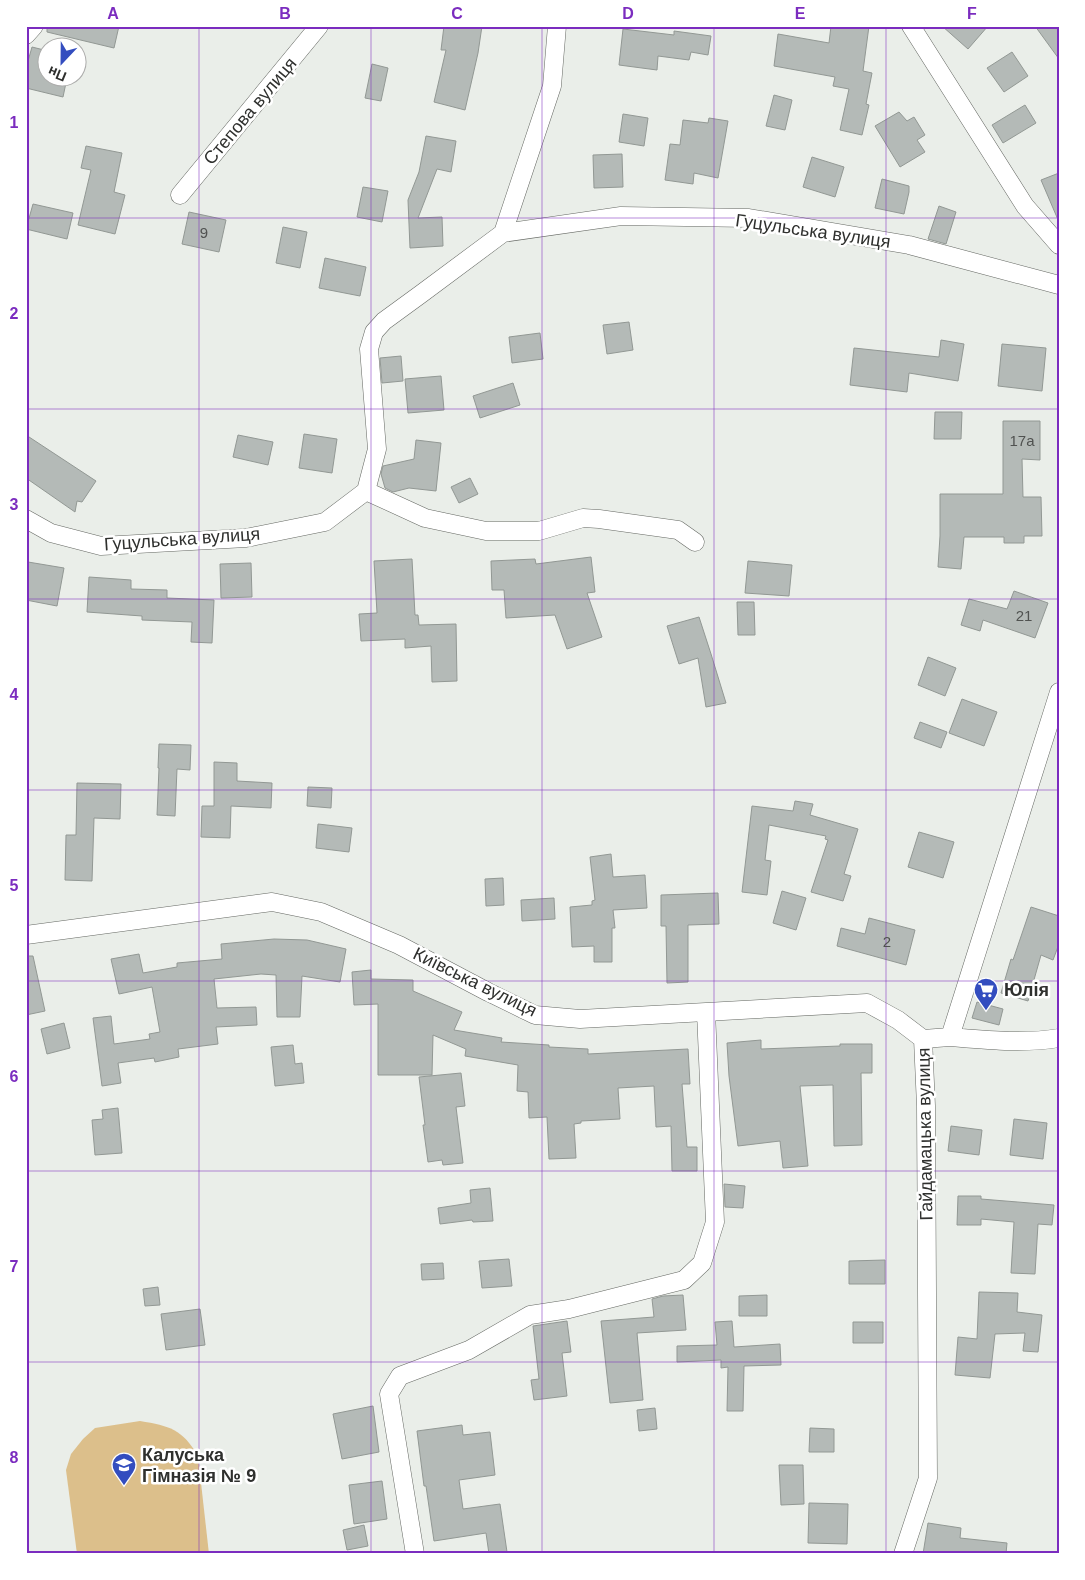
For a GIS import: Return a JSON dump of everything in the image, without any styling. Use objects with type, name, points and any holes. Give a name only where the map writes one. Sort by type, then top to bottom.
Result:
[{"type":"street","points":[[26,35],[34,26]]},
{"type":"street","name":"Степова вулиця","points":[[180,195],[318,26]]},
{"type":"street","points":[[503,234],[552,86],[556,26]]},
{"type":"street","points":[[911,26],[1025,206],[1059,245]]},
{"type":"street","name":"Гуцульська вулиця","points":[[26,519],[51,533],[101,546],[246,538],[325,522],[366,491],[377,449],[369,349],[374,332],[384,321],[503,234],[621,216],[749,218],[909,245],[1059,285]]},
{"type":"street","points":[[366,491],[425,518],[486,531],[539,531],[583,518],[678,530],[695,542]]},
{"type":"street","name":"Гайдамацька вулиця","points":[[903,1554],[928,1478],[926,1106],[923,1039],[950,1037],[1059,692]]},
{"type":"street","name":"Київська вулиця","points":[[26,935],[272,902],[321,912],[400,945],[535,1015],[580,1019],[867,1003],[898,1020],[923,1039]]},
{"type":"street","points":[[415,1554],[389,1394],[400,1376],[469,1350],[530,1315],[569,1309],[684,1280],[702,1262],[714,1222],[706,1012]]},
{"type":"street","points":[[950,1037],[996,1041],[1039,1041],[1059,1038]]},
{"type":"shaded area","points":[[140,1421],[167,1427],[181,1434],[198,1456],[209,1554],[77,1554],[66,1470],[71,1454],[95,1428]]},
{"type":"building","points":[[47,26],[119,26],[114,48],[88,42],[88,38],[72,38],[47,32]]},
{"type":"building","points":[[444,26],[482,26],[465,110],[434,102],[446,50],[441,50]]},
{"type":"building","points":[[831,26],[869,26],[863,71],[872,73],[866,104],[869,105],[862,135],[840,130],[849,89],[833,86],[835,77],[774,66],[778,34],[829,43]]},
{"type":"building","points":[[942,26],[988,26],[968,49]]},
{"type":"building","points":[[1035,26],[1059,26],[1059,59]]},
{"type":"building","points":[[623,29],[674,35],[674,31],[711,36],[708,55],[691,52],[689,60],[658,56],[657,70],[619,65]]},
{"type":"building","points":[[32,47],[38,48],[38,88],[65,88],[63,97],[26,88],[26,68]]},
{"type":"building","points":[[1012,52],[1028,76],[1004,92],[987,68]]},
{"type":"building","points":[[372,64],[388,68],[381,101],[365,98]]},
{"type":"building","points":[[774,95],[792,100],[785,130],[766,126]]},
{"type":"building","points":[[1025,105],[1036,123],[1003,143],[992,125]]},
{"type":"building","points":[[899,112],[907,121],[914,117],[925,135],[917,140],[925,152],[900,167],[875,126]]},
{"type":"building","points":[[623,114],[648,118],[644,146],[619,142]]},
{"type":"building","points":[[709,118],[728,121],[718,178],[694,173],[693,184],[665,180],[670,144],[680,145],[683,120],[708,123]]},
{"type":"building","points":[[426,136],[456,141],[451,172],[437,169],[418,218],[442,217],[443,246],[410,248],[408,200],[419,172]]},
{"type":"building","points":[[86,146],[122,153],[114,192],[125,195],[115,234],[78,225],[91,170],[81,168]]},
{"type":"building","points":[[622,154],[623,187],[594,188],[593,155]]},
{"type":"building","points":[[812,157],[844,167],[835,197],[803,187]]},
{"type":"building","points":[[1059,173],[1059,222],[1041,180]]},
{"type":"building","points":[[882,179],[909,186],[904,214],[875,208]]},
{"type":"building","points":[[363,187],[388,191],[382,222],[357,217]]},
{"type":"building","points":[[33,204],[73,213],[67,239],[26,229]]},
{"type":"building","points":[[939,206],[956,212],[946,244],[928,239]]},
{"type":"building","points":[[189,212],[226,220],[219,252],[182,244]]},
{"type":"building","points":[[283,227],[307,232],[300,268],[276,263]]},
{"type":"building","points":[[325,258],[366,267],[360,296],[319,288]]},
{"type":"building","points":[[629,322],[633,350],[607,354],[603,325]]},
{"type":"building","points":[[540,333],[543,359],[512,363],[509,337]]},
{"type":"building","points":[[941,340],[964,344],[958,381],[909,373],[907,392],[850,385],[854,348],[939,357]]},
{"type":"building","points":[[1002,344],[1046,348],[1042,391],[998,386]]},
{"type":"building","points":[[401,356],[403,381],[382,383],[380,358]]},
{"type":"building","points":[[441,376],[444,410],[408,413],[405,379]]},
{"type":"building","points":[[513,383],[520,405],[480,418],[473,396]]},
{"type":"building","points":[[935,412],[962,412],[961,439],[934,439]]},
{"type":"building","points":[[1003,421],[1040,421],[1040,460],[1022,459],[1023,497],[1041,497],[1042,536],[1024,536],[1024,543],[1004,543],[1004,537],[964,537],[961,569],[938,567],[940,494],[1003,494]]},
{"type":"building","points":[[304,434],[337,439],[332,473],[299,468]]},
{"type":"building","points":[[26,435],[96,481],[82,502],[77,501],[75,512],[26,478]]},
{"type":"building","points":[[238,435],[273,442],[268,465],[233,457]]},
{"type":"building","points":[[416,440],[441,443],[436,491],[409,488],[393,492],[385,488],[381,474],[383,466],[414,459]]},
{"type":"building","points":[[470,478],[478,494],[459,503],[451,487]]},
{"type":"building","points":[[591,557],[595,592],[587,593],[602,637],[567,649],[555,615],[506,618],[504,590],[492,590],[491,561],[535,559],[536,564]]},
{"type":"building","points":[[412,559],[415,615],[418,615],[419,625],[456,624],[457,681],[432,682],[431,646],[405,648],[405,639],[361,641],[359,614],[377,613],[374,561]]},
{"type":"building","points":[[748,561],[792,565],[789,596],[745,593]]},
{"type":"building","points":[[28,562],[64,568],[57,606],[26,600]]},
{"type":"building","points":[[251,563],[252,597],[221,598],[220,564]]},
{"type":"building","points":[[89,577],[131,580],[131,589],[167,590],[167,598],[214,600],[212,643],[191,642],[192,622],[142,620],[142,616],[87,612]]},
{"type":"building","points":[[1014,591],[1048,603],[1035,638],[983,620],[980,631],[961,625],[969,599],[1007,609]]},
{"type":"building","points":[[737,602],[754,602],[755,635],[738,635]]},
{"type":"building","points":[[699,617],[726,703],[706,707],[698,658],[679,664],[667,626]]},
{"type":"building","points":[[928,657],[956,668],[945,696],[918,685]]},
{"type":"building","points":[[962,699],[997,712],[984,746],[949,733]]},
{"type":"building","points":[[920,722],[947,732],[941,748],[914,738]]},
{"type":"building","points":[[159,744],[191,745],[190,770],[177,769],[175,816],[157,815]]},
{"type":"building","points":[[214,762],[237,763],[237,781],[272,783],[271,808],[231,806],[230,838],[201,837],[202,806],[214,806]]},
{"type":"building","points":[[77,783],[121,784],[120,819],[94,818],[92,881],[65,880],[66,835],[76,835]]},
{"type":"building","points":[[308,787],[332,788],[331,808],[307,806]]},
{"type":"building","points":[[795,801],[813,804],[810,815],[858,829],[844,874],[851,876],[843,901],[811,892],[828,840],[825,839],[826,836],[769,825],[765,860],[771,861],[767,895],[742,892],[752,806],[793,811]]},
{"type":"building","points":[[318,824],[352,828],[349,852],[316,848]]},
{"type":"building","points":[[919,832],[954,842],[943,878],[908,867]]},
{"type":"building","points":[[611,854],[613,877],[645,875],[647,908],[613,910],[615,928],[612,928],[612,962],[594,962],[594,946],[572,947],[570,907],[592,905],[592,901],[595,900],[590,857]]},
{"type":"building","points":[[503,878],[504,905],[486,906],[485,879]]},
{"type":"building","points":[[782,891],[806,898],[796,930],[773,923]]},
{"type":"building","points":[[718,893],[719,924],[688,925],[688,982],[667,983],[666,926],[661,926],[661,895]]},
{"type":"building","points":[[554,898],[555,919],[522,921],[521,900]]},
{"type":"building","points":[[1031,907],[1059,916],[1059,944],[1053,960],[1041,955],[1028,1001],[1001,993],[1011,959],[1013,960]]},
{"type":"building","points":[[869,918],[915,930],[906,965],[837,946],[841,928],[865,934]]},
{"type":"building","points":[[274,939],[307,940],[346,949],[340,982],[302,976],[300,1017],[277,1017],[276,975],[261,974],[214,979],[217,1008],[256,1007],[257,1025],[216,1027],[218,1044],[178,1049],[179,1057],[155,1062],[154,1058],[118,1063],[121,1083],[102,1086],[93,1018],[111,1016],[114,1044],[150,1039],[149,1034],[160,1032],[152,987],[119,994],[111,959],[139,954],[143,973],[177,967],[177,963],[222,959],[221,944]]},
{"type":"building","points":[[26,956],[33,956],[45,1011],[26,1015]]},
{"type":"building","points":[[371,970],[371,979],[413,980],[413,991],[462,1012],[454,1030],[502,1038],[501,1042],[588,1049],[588,1054],[688,1049],[690,1084],[682,1084],[687,1147],[697,1147],[697,1171],[672,1171],[671,1126],[656,1127],[654,1086],[618,1088],[620,1119],[581,1121],[581,1123],[574,1124],[576,1158],[549,1159],[547,1117],[529,1118],[528,1092],[517,1091],[518,1065],[465,1056],[466,1049],[433,1035],[432,1075],[378,1075],[378,1004],[354,1005],[352,972]]},
{"type":"building","points":[[977,1002],[1003,1009],[999,1025],[972,1018]]},
{"type":"building","points":[[64,1023],[70,1048],[47,1054],[41,1029]]},
{"type":"building","points":[[761,1040],[761,1049],[872,1044],[872,1073],[861,1073],[862,1145],[834,1146],[833,1085],[800,1086],[808,1166],[783,1168],[780,1141],[738,1146],[729,1076],[727,1043]]},
{"type":"building","points":[[293,1045],[295,1064],[302,1063],[304,1083],[275,1086],[271,1047]]},
{"type":"building","points":[[461,1073],[465,1106],[456,1107],[463,1163],[443,1165],[442,1160],[428,1162],[419,1077]]},
{"type":"building","points":[[118,1108],[122,1153],[95,1155],[92,1120],[103,1119],[102,1110]]},
{"type":"building","points":[[1014,1119],[1047,1123],[1043,1159],[1010,1155]]},
{"type":"building","points":[[951,1126],[982,1130],[979,1155],[948,1151]]},
{"type":"building","points":[[724,1184],[745,1186],[743,1208],[725,1207]]},
{"type":"building","points":[[490,1188],[493,1221],[473,1222],[472,1220],[440,1224],[438,1208],[471,1203],[470,1190]]},
{"type":"building","points":[[958,1196],[981,1196],[981,1199],[1054,1205],[1052,1225],[1038,1224],[1035,1274],[1011,1273],[1014,1222],[981,1219],[981,1225],[957,1225]]},
{"type":"building","points":[[509,1259],[512,1286],[482,1288],[479,1261]]},
{"type":"building","points":[[885,1260],[885,1284],[849,1284],[849,1261]]},
{"type":"building","points":[[443,1263],[444,1279],[422,1280],[421,1264]]},
{"type":"building","points":[[158,1287],[160,1305],[145,1306],[143,1289]]},
{"type":"building","points":[[979,1292],[1018,1293],[1017,1312],[1042,1315],[1038,1352],[1023,1351],[1025,1333],[995,1334],[990,1378],[955,1375],[958,1337],[977,1339]]},
{"type":"building","points":[[683,1295],[686,1330],[637,1333],[643,1400],[610,1403],[601,1321],[654,1317],[652,1299],[663,1296]]},
{"type":"building","points":[[767,1295],[767,1316],[739,1316],[739,1296]]},
{"type":"building","points":[[200,1309],[205,1345],[166,1350],[161,1314]]},
{"type":"building","points":[[567,1321],[571,1352],[562,1353],[567,1396],[534,1400],[531,1380],[539,1379],[533,1326]]},
{"type":"building","points":[[732,1321],[734,1347],[780,1344],[781,1365],[744,1366],[743,1411],[727,1411],[728,1367],[721,1368],[721,1360],[677,1362],[677,1346],[717,1345],[715,1322]]},
{"type":"building","points":[[853,1322],[883,1322],[883,1343],[853,1343]]},
{"type":"building","points":[[373,1406],[379,1452],[342,1459],[333,1414]]},
{"type":"building","points":[[655,1408],[657,1429],[639,1431],[637,1410]]},
{"type":"building","points":[[462,1425],[463,1435],[490,1432],[495,1475],[459,1480],[463,1509],[500,1504],[507,1552],[489,1554],[486,1533],[434,1541],[417,1431]]},
{"type":"building","points":[[810,1428],[834,1429],[834,1452],[809,1452]]},
{"type":"building","points":[[779,1465],[803,1465],[804,1504],[781,1505]]},
{"type":"building","points":[[382,1481],[387,1519],[354,1524],[349,1485]]},
{"type":"building","points":[[809,1503],[848,1504],[847,1544],[808,1543]]},
{"type":"building","points":[[928,1523],[961,1528],[960,1538],[1007,1543],[1006,1554],[923,1554]]},
{"type":"building","points":[[364,1525],[368,1546],[347,1550],[343,1530]]},
{"type":"place","name":"Юлія","points":[[986,1011]]},
{"type":"place","name":"Калуська Гімназія № 9","points":[[124,1486]]}]
